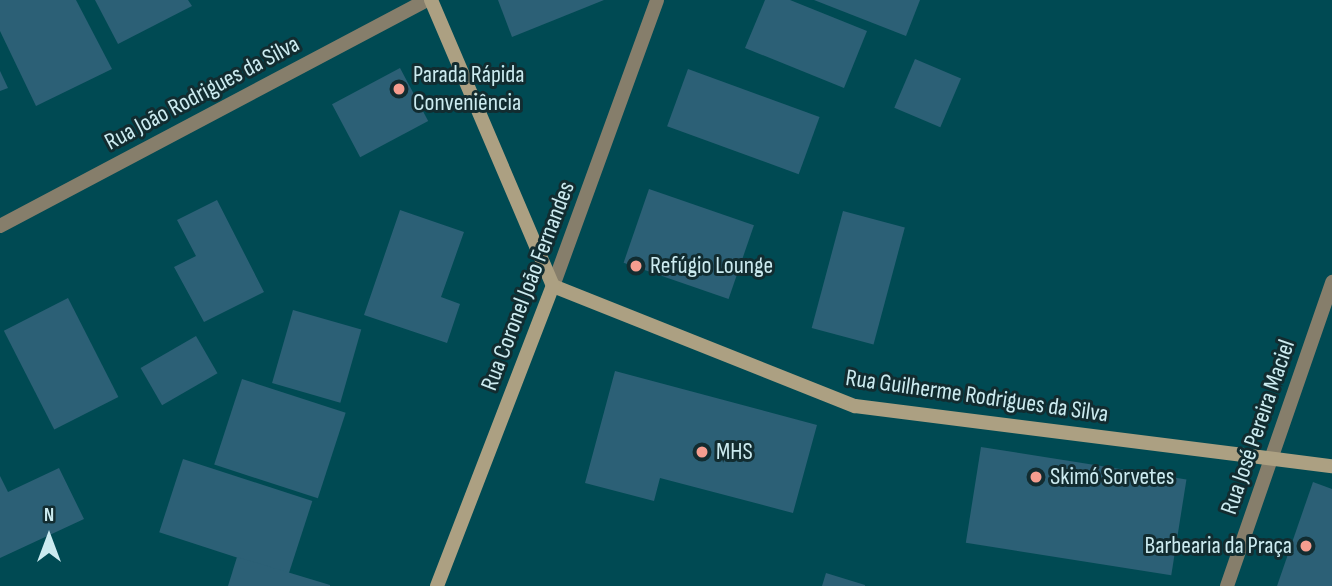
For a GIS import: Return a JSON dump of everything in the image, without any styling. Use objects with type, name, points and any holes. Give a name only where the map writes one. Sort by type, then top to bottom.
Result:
[{"type":"main road","points":[[428,0],[553,286]]},
{"type":"main road","name":"Rua Guilherme Rodrigues da Silva","points":[[553,286],[844,403],[1272,456],[1332,466]]},
{"type":"main road","name":"Rua Coronel João Fernandes","points":[[437,586],[553,286]]},
{"type":"street","name":"Rua João Rodrigues da Silva","points":[[0,226],[428,0]]},
{"type":"street","name":"Rua Coronel João Fernandes","points":[[553,286],[657,0]]},
{"type":"street","name":"Rua José Pereira Maciel","points":[[1227,586],[1332,282]]},
{"type":"building","points":[[0,0],[76,0],[112,69],[36,106],[0,31]]},
{"type":"building","points":[[95,0],[188,0],[192,6],[118,44]]},
{"type":"building","points":[[498,0],[604,0],[512,37]]},
{"type":"building","points":[[765,0],[790,0],[867,31],[844,88],[745,48]]},
{"type":"building","points":[[814,0],[920,0],[906,36]]},
{"type":"building","points":[[915,59],[961,79],[940,127],[894,108]]},
{"type":"building","points":[[400,68],[428,121],[360,157],[332,104]]},
{"type":"building","points":[[688,69],[820,117],[799,174],[667,126]]},
{"type":"building","points":[[0,71],[8,88],[0,91]]},
{"type":"building","points":[[649,189],[754,225],[729,299],[624,263]]},
{"type":"building","points":[[217,200],[264,292],[204,322],[174,267],[196,256],[177,220]]},
{"type":"building","points":[[400,210],[464,232],[441,297],[460,304],[447,343],[364,315]]},
{"type":"building","points":[[843,211],[905,228],[874,344],[812,328]]},
{"type":"building","points":[[68,298],[118,397],[54,430],[4,331]]},
{"type":"building","points":[[293,310],[361,330],[340,403],[272,383]]},
{"type":"building","points":[[196,336],[218,373],[162,405],[141,368]]},
{"type":"building","name":"MHS","points":[[615,371],[817,425],[793,513],[660,478],[654,501],[585,483]]},
{"type":"building","points":[[242,379],[346,413],[318,498],[214,465]]},
{"type":"building","points":[[981,447],[1186,480],[1171,575],[966,543]]},
{"type":"building","points":[[183,459],[312,501],[289,574],[159,532]]},
{"type":"building","points":[[59,468],[84,519],[0,558],[0,476],[8,492]]},
{"type":"building","points":[[1313,482],[1332,489],[1332,586],[1277,586]]},
{"type":"building","points":[[237,557],[330,585],[330,586],[228,586]]},
{"type":"building","points":[[826,573],[865,585],[865,586],[822,586]]},
{"type":"place","name":"Parada Rápida Conveniência","points":[[399,89]]},
{"type":"place","name":"Refúgio Lounge","points":[[636,266]]},
{"type":"place","name":"MHS","points":[[702,452]]},
{"type":"place","name":"Skimó Sorvetes","points":[[1036,477]]},
{"type":"place","name":"Barbearia da Praça","points":[[1306,546]]}]
